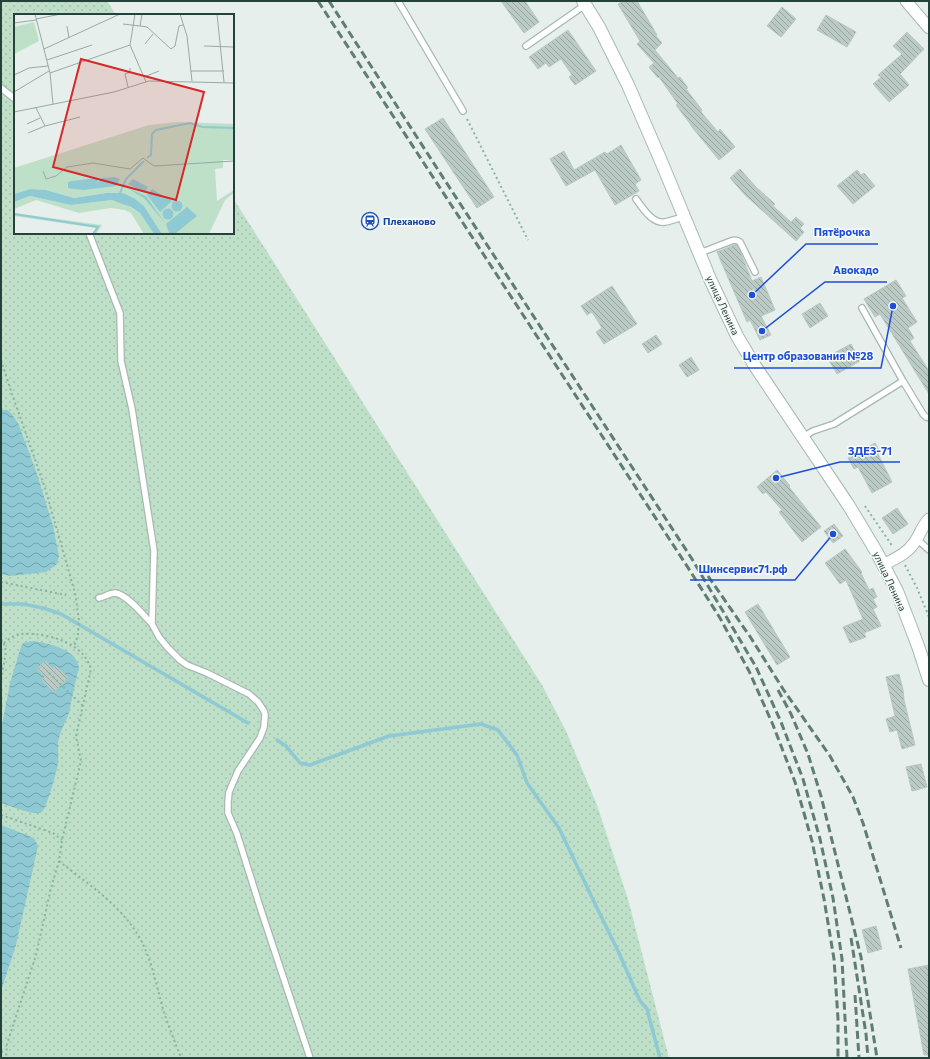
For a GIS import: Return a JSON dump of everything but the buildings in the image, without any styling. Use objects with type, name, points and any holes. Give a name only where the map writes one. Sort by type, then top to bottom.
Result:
[{"type":"main road","name":"улица Ленина","points":[[584,3],[599,27],[628,85],[710,279],[737,336],[802,438],[849,506],[876,551],[897,591],[929,680]]},
{"type":"street","points":[[906,1],[929,28]]},
{"type":"street","points":[[883,565],[911,548],[929,519]]},
{"type":"lane","points":[[398,1],[463,111]]},
{"type":"lane","points":[[526,46],[584,3]]},
{"type":"lane","points":[[1,88],[14,98]]},
{"type":"lane","points":[[636,199],[651,218],[657,221],[664,222],[684,217]]},
{"type":"lane","points":[[88,234],[120,314],[121,361],[132,409],[154,551],[152,624]]},
{"type":"lane","points":[[699,253],[731,241],[738,241],[740,242],[755,272]]},
{"type":"lane","points":[[862,308],[923,414],[929,418]]},
{"type":"lane","points":[[802,438],[813,431],[834,424],[903,381]]},
{"type":"lane","points":[[917,539],[929,550]]},
{"type":"lane","points":[[99,598],[115,594],[122,596],[136,607],[152,624],[159,637],[180,660],[249,694],[258,702],[264,711],[264,727],[256,744],[238,771],[229,792],[228,813],[237,834],[310,1058]]},
{"type":"path","points":[[463,111],[528,240]]},
{"type":"path","points":[[1,360],[45,488],[75,593],[79,621],[78,634],[74,647]]},
{"type":"path","points":[[865,506],[902,559],[917,588],[929,617]]},
{"type":"path","points":[[1,582],[66,596]]},
{"type":"path","points":[[4,642],[21,634],[51,637],[74,647],[84,655],[91,669],[76,736],[81,762],[36,954],[7,1044],[6,1058]]},
{"type":"path","points":[[1,639],[4,642],[6,651],[1,681]]},
{"type":"path","points":[[49,673],[83,706]]},
{"type":"path","points":[[1,815],[53,833],[62,840]]},
{"type":"path","points":[[59,861],[109,901],[125,917],[139,937],[151,963],[164,1010],[181,1058]]},
{"type":"path","points":[[1,1052],[6,1052]]},
{"type":"green space","points":[[1,1],[107,1],[115,14],[14,14],[14,234],[234,234],[234,200],[542,685],[566,731],[597,805],[628,899],[669,1058],[1,1058]]},
{"type":"water","points":[[1,410],[7,410],[11,413],[18,423],[37,474],[53,526],[59,556],[57,564],[46,572],[10,576],[1,574]]},
{"type":"water","points":[[33,641],[54,645],[68,652],[77,661],[79,668],[69,713],[59,738],[58,763],[54,780],[44,809],[39,813],[28,812],[1,803],[1,730],[10,683],[23,643]]},
{"type":"water","points":[[1,825],[34,838],[38,846],[16,945],[1,991]]},
{"type":"waterway","points":[[1,604],[23,604],[43,608],[61,614],[248,723]]},
{"type":"waterway","points":[[277,740],[286,746],[300,763],[310,765],[389,736],[481,724],[498,730],[517,755],[527,783],[559,828],[619,953],[640,1001],[647,1009],[660,1058]]},
{"type":"railway","points":[[318,1],[685,563],[720,618],[749,671],[773,725],[795,782],[812,841],[834,959],[838,1019],[838,1058]]},
{"type":"railway","points":[[329,1],[692,559],[756,667],[781,722],[803,779],[820,839],[833,898],[842,959],[847,1058]]},
{"type":"railway","points":[[708,576],[751,638],[783,689],[830,756],[853,797],[863,823],[901,948]]},
{"type":"railway","points":[[778,690],[791,714],[808,754],[821,796],[861,957],[877,1058]]},
{"type":"railway","points":[[851,938],[866,1034],[868,1058]]},
{"type":"railway","points":[[855,995],[859,1058]]},
{"type":"place","name":"Плеханово","points":[[370,221]]},
{"type":"place","name":"Пятёрочка","points":[[752,295]]},
{"type":"place","name":"Центр образования №28","points":[[893,306]]},
{"type":"place","name":"Авокадо","points":[[762,331]]},
{"type":"place","name":"3ДЕЗ-71","points":[[776,478]]},
{"type":"place","name":"Шинсервис71.рф","points":[[833,534]]}]
